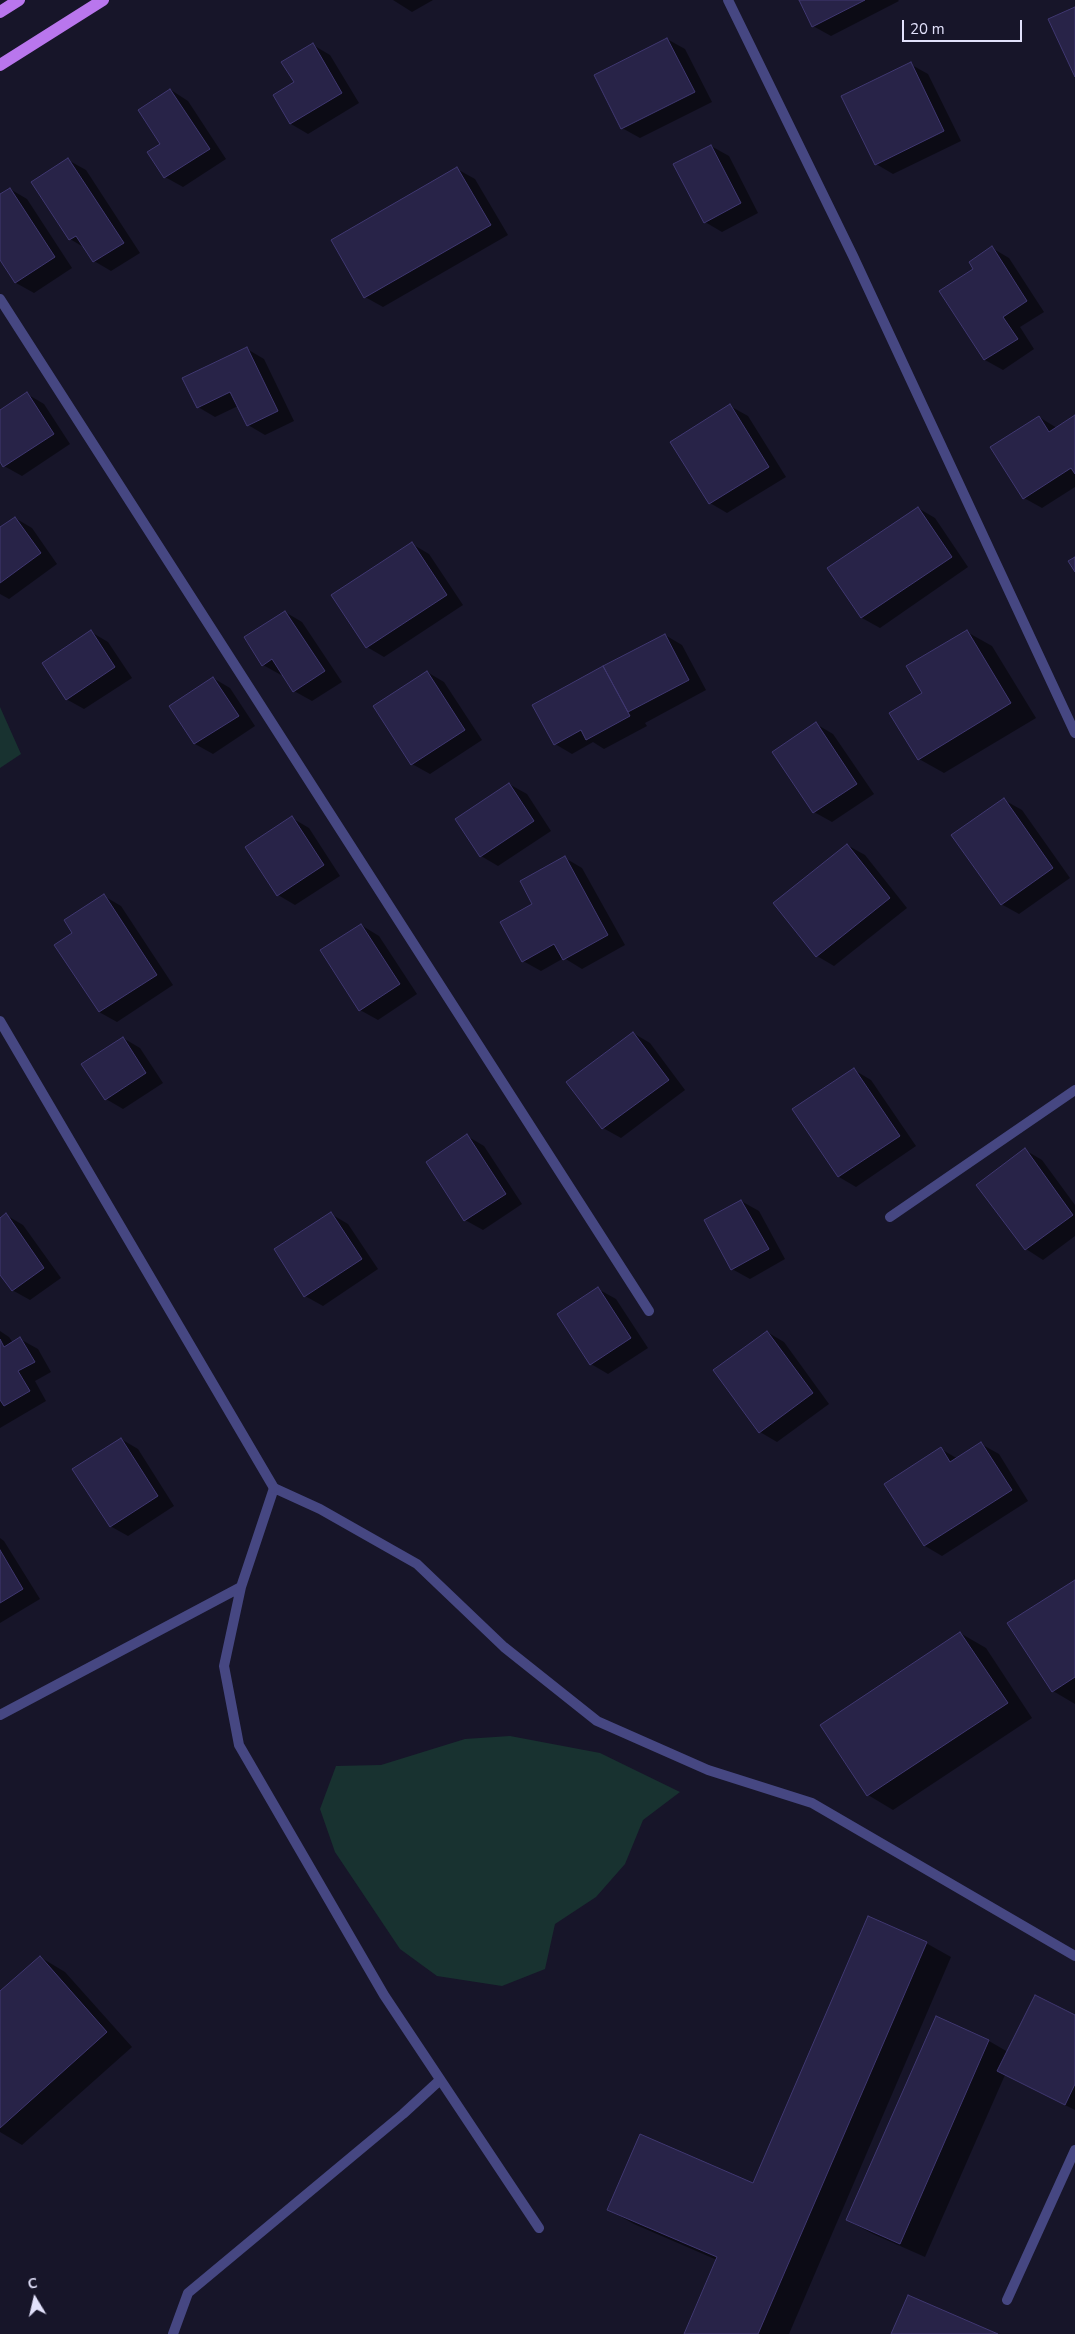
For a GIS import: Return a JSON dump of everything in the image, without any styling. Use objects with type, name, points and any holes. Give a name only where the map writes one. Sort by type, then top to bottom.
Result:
[{"type":"main road","points":[[0,12],[19,0]]},
{"type":"main road","points":[[0,65],[103,0]]},
{"type":"street","points":[[728,0],[853,256],[1075,733]]},
{"type":"street","points":[[0,299],[649,1311]]},
{"type":"street","points":[[0,1021],[274,1488],[320,1509],[417,1564],[504,1647],[597,1721],[708,1770],[812,1803],[1075,1956]]},
{"type":"street","points":[[890,1217],[1075,1090]]},
{"type":"street","points":[[274,1488],[241,1587],[224,1666],[239,1745],[384,1995],[539,2228]]},
{"type":"street","points":[[0,1715],[241,1587]]},
{"type":"street","points":[[173,2334],[188,2293],[396,2120],[440,2080]]},
{"type":"street","points":[[1007,2300],[1075,2150]]},
{"type":"green space","points":[[0,707],[21,754],[0,768]]},
{"type":"green space","points":[[510,1736],[600,1753],[680,1792],[643,1820],[625,1864],[596,1897],[555,1924],[545,1969],[502,1986],[437,1976],[400,1949],[335,1852],[320,1809],[336,1766],[381,1765],[465,1739]]},
{"type":"building","points":[[799,0],[865,0],[812,27]]},
{"type":"building","points":[[1075,7],[1075,77],[1048,19]]},
{"type":"building","points":[[667,38],[695,92],[621,129],[594,75]]},
{"type":"building","points":[[313,43],[342,93],[290,124],[273,95],[294,82],[281,62]]},
{"type":"building","points":[[911,62],[944,131],[875,165],[841,96]]},
{"type":"building","points":[[170,89],[210,149],[164,178],[147,152],[160,144],[138,110]]},
{"type":"building","points":[[711,145],[741,203],[704,223],[673,164]]},
{"type":"building","points":[[68,158],[124,243],[93,262],[76,236],[69,240],[31,182]]},
{"type":"building","points":[[457,167],[491,225],[364,298],[331,240]]},
{"type":"building","points":[[10,188],[55,257],[15,283],[0,260],[0,194]]},
{"type":"building","points":[[992,246],[1027,301],[1003,317],[1018,339],[984,360],[939,291],[973,269],[969,262]]},
{"type":"building","points":[[247,347],[278,411],[247,426],[230,392],[197,408],[182,378]]},
{"type":"building","points":[[27,392],[54,434],[3,467],[0,462],[0,410]]},
{"type":"building","points":[[730,404],[769,467],[709,504],[670,442]]},
{"type":"building","points":[[1075,415],[1075,474],[1071,468],[1023,499],[990,447],[1039,416],[1049,432]]},
{"type":"building","points":[[918,507],[952,557],[861,618],[827,568]]},
{"type":"building","points":[[15,517],[41,553],[0,583],[0,527]]},
{"type":"building","points":[[412,542],[447,595],[366,648],[331,595]]},
{"type":"building","points":[[1075,557],[1075,572],[1068,561]]},
{"type":"building","points":[[285,611],[325,671],[293,692],[272,659],[262,666],[244,637]]},
{"type":"building","points":[[91,630],[115,667],[66,700],[42,663]]},
{"type":"building","points":[[967,630],[1011,703],[918,760],[889,713],[922,693],[906,666]]},
{"type":"building","points":[[665,634],[689,680],[628,712],[603,666]]},
{"type":"building","points":[[603,666],[630,716],[586,740],[581,730],[554,745],[532,705]]},
{"type":"building","points":[[427,671],[465,730],[411,765],[373,706]]},
{"type":"building","points":[[213,677],[239,716],[194,744],[169,706]]},
{"type":"building","points":[[816,722],[857,784],[813,813],[772,752]]},
{"type":"building","points":[[509,783],[534,821],[480,857],[455,819]]},
{"type":"building","points":[[1004,798],[1053,868],[1001,905],[951,835]]},
{"type":"building","points":[[292,816],[324,865],[277,896],[245,847]]},
{"type":"building","points":[[847,844],[890,898],[816,957],[773,903]]},
{"type":"building","points":[[565,856],[608,935],[563,960],[554,944],[522,962],[500,922],[532,904],[520,881]]},
{"type":"building","points":[[104,894],[157,975],[99,1012],[54,945],[72,933],[64,920]]},
{"type":"building","points":[[361,924],[400,984],[359,1011],[320,950]]},
{"type":"building","points":[[633,1032],[669,1080],[602,1129],[566,1082]]},
{"type":"building","points":[[123,1037],[146,1073],[105,1100],[81,1064]]},
{"type":"building","points":[[854,1068],[900,1136],[838,1177],[792,1109]]},
{"type":"building","points":[[467,1134],[506,1194],[464,1221],[426,1162]]},
{"type":"building","points":[[1025,1148],[1073,1215],[1025,1250],[976,1185]]},
{"type":"building","points":[[741,1200],[769,1249],[731,1270],[704,1220]]},
{"type":"building","points":[[331,1212],[362,1259],[304,1297],[274,1249]]},
{"type":"building","points":[[6,1213],[44,1268],[12,1291],[0,1275],[0,1218]]},
{"type":"building","points":[[598,1287],[631,1338],[590,1365],[557,1314]]},
{"type":"building","points":[[767,1331],[813,1393],[759,1433],[713,1370]]},
{"type":"building","points":[[20,1337],[35,1362],[18,1371],[30,1391],[4,1406],[0,1400],[0,1339],[4,1347]]},
{"type":"building","points":[[121,1438],[158,1496],[110,1527],[72,1469]]},
{"type":"building","points":[[981,1442],[1012,1490],[924,1546],[884,1484],[941,1447],[950,1462]]},
{"type":"building","points":[[0,1550],[23,1589],[0,1603]]},
{"type":"building","points":[[1075,1580],[1075,1677],[1052,1692],[1007,1623]]},
{"type":"building","points":[[960,1632],[1008,1703],[867,1796],[820,1725]]},
{"type":"building","points":[[868,1916],[927,1942],[758,2334],[684,2334],[717,2257],[607,2210],[640,2134],[753,2183]]},
{"type":"building","points":[[40,1956],[107,2032],[0,2128],[0,1991]]},
{"type":"building","points":[[1035,1995],[1075,2015],[1075,2084],[1065,2105],[997,2071]]},
{"type":"building","points":[[936,2016],[989,2040],[900,2244],[846,2220]]},
{"type":"building","points":[[908,2295],[998,2334],[891,2334]]}]
